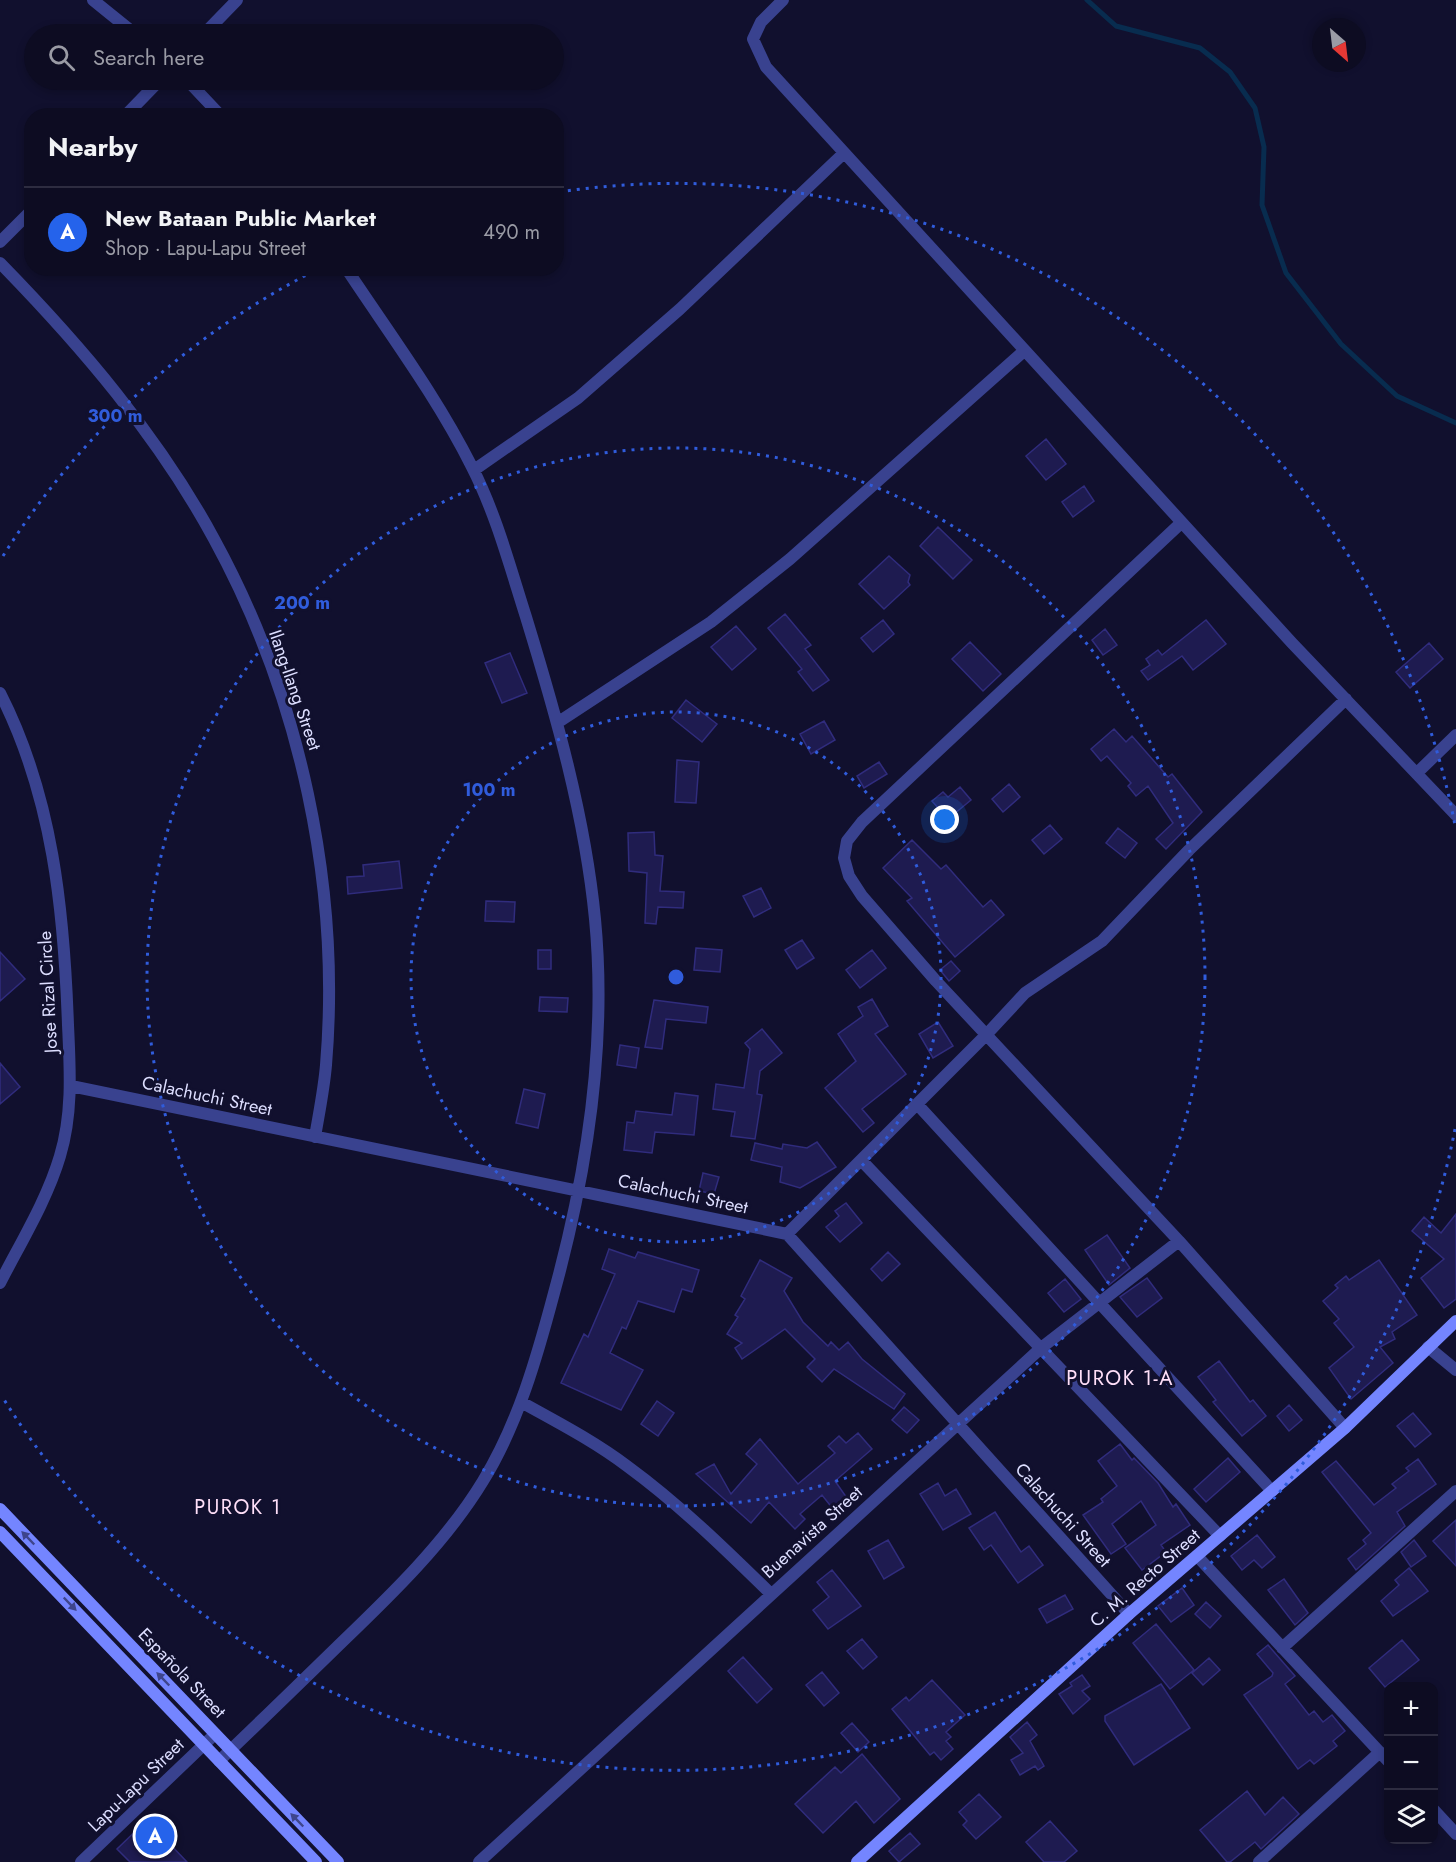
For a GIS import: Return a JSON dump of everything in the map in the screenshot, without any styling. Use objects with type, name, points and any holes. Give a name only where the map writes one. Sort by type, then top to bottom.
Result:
[{"type":"street","points":[[93,0],[123,24]]},
{"type":"street","points":[[214,24],[237,0]]},
{"type":"street","points":[[783,0],[756,30],[753,39],[755,48],[766,67],[1181,523],[1456,815]]},
{"type":"street","points":[[133,108],[150,90]]},
{"type":"street","points":[[196,90],[213,108]]},
{"type":"street","points":[[474,470],[578,398],[680,309],[843,153]]},
{"type":"street","points":[[0,242],[24,218]]},
{"type":"street","name":"Ilang-Ilang Street","points":[[0,263],[45,309],[120,399],[192,502],[239,589],[286,711],[310,800],[320,855],[324,907],[328,1023],[326,1066],[315,1137]]},
{"type":"street","points":[[219,1761],[375,1610],[454,1521],[483,1481],[504,1441],[520,1402],[555,1291],[577,1191],[594,1083],[598,990],[595,919],[586,857],[557,723],[502,544],[474,470],[423,384],[351,276]]},
{"type":"street","points":[[557,723],[711,622],[764,580],[1024,351]]},
{"type":"street","points":[[1181,523],[862,822],[847,841],[844,858],[849,876],[862,896],[936,981],[1179,1241],[1345,1428]]},
{"type":"street","name":"Jose Rizal Circle","points":[[0,693],[35,779],[58,883],[64,947],[70,1086],[68,1123],[60,1156],[0,1283]]},
{"type":"street","points":[[787,1234],[1025,993],[1102,941],[1190,849],[1346,699]]},
{"type":"street","points":[[1417,773],[1456,735]]},
{"type":"street","name":"Calachuchi Street","points":[[70,1086],[787,1234],[956,1425],[1129,1614]]},
{"type":"street","points":[[917,1104],[1272,1491]]},
{"type":"street","points":[[861,1160],[1220,1536]]},
{"type":"street","name":"Buenavista Street","points":[[479,1862],[1041,1348],[1179,1241]]},
{"type":"street","name":"C. M. Recto Street","points":[[857,1862],[1129,1614],[1345,1428],[1456,1321]]},
{"type":"street","points":[[1428,1347],[1456,1370]]},
{"type":"street","points":[[520,1402],[583,1437],[627,1466],[699,1524],[771,1594]]},
{"type":"street","points":[[1282,1648],[1456,1491]]},
{"type":"street","name":"Española Street","points":[[0,1509],[338,1862]]},
{"type":"street","name":"Española Street","points":[[0,1532],[316,1862]]},
{"type":"street","points":[[1197,1556],[1384,1757],[1259,1862]]},
{"type":"street","name":"Lapu-Lapu Street","points":[[81,1862],[215,1734]]},
{"type":"street","points":[[1438,1814],[1456,1834]]},
{"type":"building","points":[[1046,439],[1066,464],[1046,480],[1026,456]]},
{"type":"building","points":[[1084,486],[1094,501],[1073,517],[1062,502]]},
{"type":"building","points":[[938,527],[972,560],[953,579],[920,546]]},
{"type":"building","points":[[889,556],[910,575],[908,582],[910,585],[884,609],[859,584]]},
{"type":"building","points":[[785,614],[811,645],[805,649],[829,680],[813,691],[798,672],[802,669],[768,628]]},
{"type":"building","points":[[883,620],[894,634],[873,652],[861,638]]},
{"type":"building","points":[[1206,620],[1226,644],[1193,670],[1182,656],[1148,680],[1141,671],[1150,665],[1146,659],[1158,650],[1162,655]]},
{"type":"building","points":[[736,626],[756,649],[732,670],[711,647]]},
{"type":"building","points":[[1105,629],[1117,645],[1103,655],[1092,640]]},
{"type":"building","points":[[970,642],[1001,674],[983,691],[952,659]]},
{"type":"building","points":[[1429,643],[1443,659],[1410,688],[1396,672]]},
{"type":"building","points":[[510,653],[527,693],[502,703],[485,663]]},
{"type":"building","points":[[686,700],[717,724],[702,742],[672,718]]},
{"type":"building","points":[[824,721],[835,740],[811,754],[800,734]]},
{"type":"building","points":[[1114,729],[1126,742],[1132,736],[1168,777],[1172,774],[1202,812],[1166,849],[1156,839],[1173,823],[1148,786],[1136,796],[1128,786],[1131,783],[1107,756],[1101,761],[1091,749]]},
{"type":"building","points":[[677,760],[699,762],[696,803],[675,802]]},
{"type":"building","points":[[879,762],[887,774],[864,788],[857,776]]},
{"type":"building","points":[[1009,784],[1020,797],[1003,812],[992,799]]},
{"type":"building","points":[[960,787],[971,800],[948,819],[932,801],[943,792],[948,797]]},
{"type":"building","points":[[1050,825],[1062,839],[1044,854],[1032,840]]},
{"type":"building","points":[[1118,828],[1137,843],[1125,858],[1106,843]]},
{"type":"building","points":[[654,832],[655,855],[663,856],[660,891],[684,892],[683,908],[658,907],[656,924],[645,923],[647,873],[629,871],[628,833]]},
{"type":"building","points":[[912,840],[941,869],[946,865],[983,907],[991,900],[1004,915],[955,957],[907,901],[912,898],[883,868]]},
{"type":"building","points":[[399,861],[402,888],[348,894],[347,877],[364,876],[363,865]]},
{"type":"building","points":[[761,888],[771,908],[754,917],[743,896]]},
{"type":"building","points":[[486,901],[515,902],[514,922],[485,921]]},
{"type":"building","points":[[802,940],[814,958],[797,969],[785,950]]},
{"type":"building","points":[[696,948],[722,950],[720,972],[694,970]]},
{"type":"building","points":[[538,950],[551,950],[551,969],[538,969]]},
{"type":"building","points":[[872,950],[886,968],[860,988],[846,970]]},
{"type":"building","points":[[0,952],[25,979],[0,1001]]},
{"type":"building","points":[[951,961],[960,971],[949,981],[940,970]]},
{"type":"building","points":[[540,997],[568,998],[567,1012],[539,1011]]},
{"type":"building","points":[[872,999],[888,1026],[875,1034],[906,1074],[862,1109],[874,1123],[863,1132],[825,1088],[856,1061],[838,1034],[863,1016],[858,1007]]},
{"type":"building","points":[[654,1000],[708,1007],[706,1023],[666,1019],[662,1049],[645,1047]]},
{"type":"building","points":[[938,1022],[953,1046],[933,1058],[919,1034]]},
{"type":"building","points":[[762,1029],[782,1053],[760,1071],[757,1094],[762,1095],[755,1139],[731,1136],[735,1112],[713,1109],[716,1084],[744,1088],[750,1049],[745,1043]]},
{"type":"building","points":[[620,1045],[639,1048],[636,1068],[617,1065]]},
{"type":"building","points":[[0,1063],[20,1087],[0,1104]]},
{"type":"building","points":[[524,1089],[545,1094],[538,1128],[516,1123]]},
{"type":"building","points":[[675,1093],[698,1096],[694,1135],[655,1132],[652,1153],[624,1150],[627,1122],[634,1123],[636,1111],[672,1115]]},
{"type":"building","points":[[817,1142],[836,1167],[800,1188],[780,1182],[782,1167],[751,1160],[755,1143],[782,1149],[783,1144],[807,1148]]},
{"type":"building","points":[[703,1173],[719,1177],[714,1194],[699,1191]]},
{"type":"building","points":[[846,1203],[862,1223],[840,1242],[826,1227],[839,1216],[835,1211]]},
{"type":"building","points":[[1456,1214],[1456,1299],[1444,1308],[1421,1278],[1444,1259],[1412,1231],[1424,1217],[1441,1233]]},
{"type":"building","points":[[1107,1235],[1130,1268],[1109,1285],[1085,1250]]},
{"type":"building","points":[[609,1249],[635,1258],[638,1252],[699,1270],[692,1292],[682,1289],[674,1312],[638,1301],[626,1329],[622,1327],[610,1353],[643,1370],[621,1410],[561,1383],[584,1334],[588,1337],[615,1274],[602,1269]]},
{"type":"building","points":[[888,1252],[900,1264],[882,1281],[871,1269]]},
{"type":"building","points":[[760,1260],[792,1278],[784,1291],[803,1322],[828,1346],[831,1342],[839,1350],[848,1342],[862,1359],[905,1394],[894,1409],[834,1369],[822,1382],[807,1367],[815,1359],[785,1329],[742,1359],[735,1348],[742,1343],[727,1334],[738,1317],[735,1315],[745,1299],[741,1296]]},
{"type":"building","points":[[1379,1260],[1417,1315],[1392,1332],[1395,1339],[1380,1347],[1393,1363],[1351,1399],[1329,1368],[1354,1347],[1334,1323],[1339,1319],[1323,1301],[1338,1288],[1335,1285],[1346,1276],[1349,1280]]},
{"type":"building","points":[[1147,1278],[1162,1298],[1137,1317],[1120,1297]]},
{"type":"building","points":[[1065,1279],[1081,1299],[1064,1312],[1048,1293]]},
{"type":"building","points":[[1219,1361],[1250,1402],[1253,1400],[1266,1416],[1242,1436],[1213,1402],[1216,1400],[1198,1377]]},
{"type":"building","points":[[657,1401],[674,1413],[658,1436],[641,1424]]},
{"type":"building","points":[[1289,1405],[1302,1420],[1289,1431],[1277,1416]]},
{"type":"building","points":[[904,1407],[919,1420],[907,1433],[892,1420]]},
{"type":"building","points":[[1413,1413],[1431,1434],[1415,1447],[1397,1426]]},
{"type":"building","points":[[858,1433],[872,1449],[835,1481],[847,1498],[833,1509],[822,1495],[800,1514],[805,1519],[795,1529],[769,1502],[751,1523],[696,1474],[714,1464],[731,1494],[757,1464],[746,1454],[760,1439],[798,1484],[835,1453],[828,1446],[839,1436],[846,1443]]},
{"type":"building","points":[[1120,1444],[1132,1460],[1134,1458],[1158,1483],[1173,1507],[1176,1504],[1190,1525],[1161,1545],[1166,1552],[1142,1570],[1125,1548],[1156,1525],[1141,1501],[1112,1524],[1126,1544],[1111,1554],[1083,1515],[1103,1502],[1101,1499],[1117,1486],[1098,1461]]},
{"type":"building","points":[[1228,1458],[1240,1472],[1206,1502],[1194,1489]]},
{"type":"building","points":[[1418,1459],[1436,1484],[1397,1512],[1405,1526],[1356,1570],[1348,1559],[1366,1544],[1363,1540],[1371,1533],[1322,1472],[1336,1461],[1374,1505],[1396,1488],[1392,1484],[1409,1471],[1406,1468]]},
{"type":"building","points":[[938,1483],[945,1496],[956,1489],[971,1514],[943,1530],[920,1494]]},
{"type":"building","points":[[995,1512],[1021,1552],[1029,1546],[1043,1565],[1018,1583],[991,1545],[984,1550],[969,1528]]},
{"type":"building","points":[[1456,1520],[1456,1566],[1433,1541]]},
{"type":"building","points":[[1257,1535],[1275,1557],[1262,1568],[1254,1560],[1242,1570],[1231,1556]]},
{"type":"building","points":[[888,1540],[904,1567],[884,1579],[868,1551]]},
{"type":"building","points":[[1414,1540],[1426,1556],[1411,1567],[1401,1552]]},
{"type":"building","points":[[1409,1568],[1428,1591],[1393,1616],[1381,1601],[1399,1585],[1395,1580]]},
{"type":"building","points":[[832,1570],[861,1606],[828,1629],[813,1610],[829,1597],[817,1582]]},
{"type":"building","points":[[1284,1579],[1308,1613],[1295,1625],[1268,1590]]},
{"type":"building","points":[[1182,1588],[1194,1605],[1171,1622],[1158,1606]]},
{"type":"building","points":[[1065,1595],[1073,1609],[1047,1623],[1039,1609]]},
{"type":"building","points":[[1206,1602],[1221,1616],[1210,1628],[1195,1614]]},
{"type":"building","points":[[1156,1624],[1194,1670],[1170,1689],[1133,1643]]},
{"type":"building","points":[[862,1639],[877,1657],[863,1669],[847,1651]]},
{"type":"building","points":[[1402,1640],[1419,1660],[1391,1682],[1384,1682],[1384,1686],[1369,1668]]},
{"type":"building","points":[[1268,1645],[1295,1676],[1285,1684],[1309,1715],[1314,1711],[1323,1722],[1332,1715],[1345,1731],[1333,1741],[1337,1746],[1314,1764],[1310,1760],[1298,1769],[1244,1695],[1272,1676],[1273,1673],[1257,1654]]},
{"type":"building","points":[[743,1657],[772,1689],[757,1703],[728,1671]]},
{"type":"building","points":[[1209,1658],[1220,1670],[1203,1685],[1192,1673]]},
{"type":"building","points":[[822,1672],[839,1693],[824,1706],[806,1685]]},
{"type":"building","points":[[1082,1675],[1090,1686],[1082,1691],[1090,1699],[1073,1714],[1059,1694],[1072,1686],[1070,1683]]},
{"type":"building","points":[[932,1680],[965,1715],[946,1732],[951,1737],[946,1741],[953,1749],[941,1760],[934,1752],[930,1755],[892,1709],[906,1697],[909,1701]]},
{"type":"building","points":[[1161,1684],[1190,1728],[1134,1765],[1105,1721],[1105,1716]]},
{"type":"building","points":[[1027,1722],[1037,1735],[1030,1741],[1044,1766],[1038,1770],[1035,1766],[1020,1775],[1011,1760],[1023,1753],[1010,1737]]},
{"type":"building","points":[[852,1723],[869,1742],[858,1752],[841,1733]]},
{"type":"building","points":[[862,1754],[900,1799],[874,1823],[856,1801],[823,1833],[795,1804],[835,1767],[841,1773]]},
{"type":"building","points":[[1247,1791],[1265,1815],[1283,1797],[1299,1814],[1261,1849],[1255,1842],[1227,1862],[1200,1830]]},
{"type":"building","points":[[979,1794],[1001,1817],[976,1839],[963,1825],[967,1821],[959,1812]]},
{"type":"building","points":[[147,1820],[187,1862],[130,1862],[117,1849]]},
{"type":"building","points":[[1050,1821],[1077,1851],[1064,1862],[1044,1862],[1026,1842]]},
{"type":"building","points":[[910,1833],[920,1844],[899,1862],[889,1851]]},
{"type":"waterway","points":[[1087,0],[1116,26],[1200,48],[1230,72],[1255,108],[1264,147],[1262,205],[1286,273],[1341,344],[1397,396],[1456,423]]},
{"type":"place","name":"New Bataan Public Market","points":[[155,1836]]},
{"type":"district","name":"PUROK 1-A","points":[[1120,1378]]},
{"type":"district","name":"PUROK 1","points":[[238,1507]]}]
